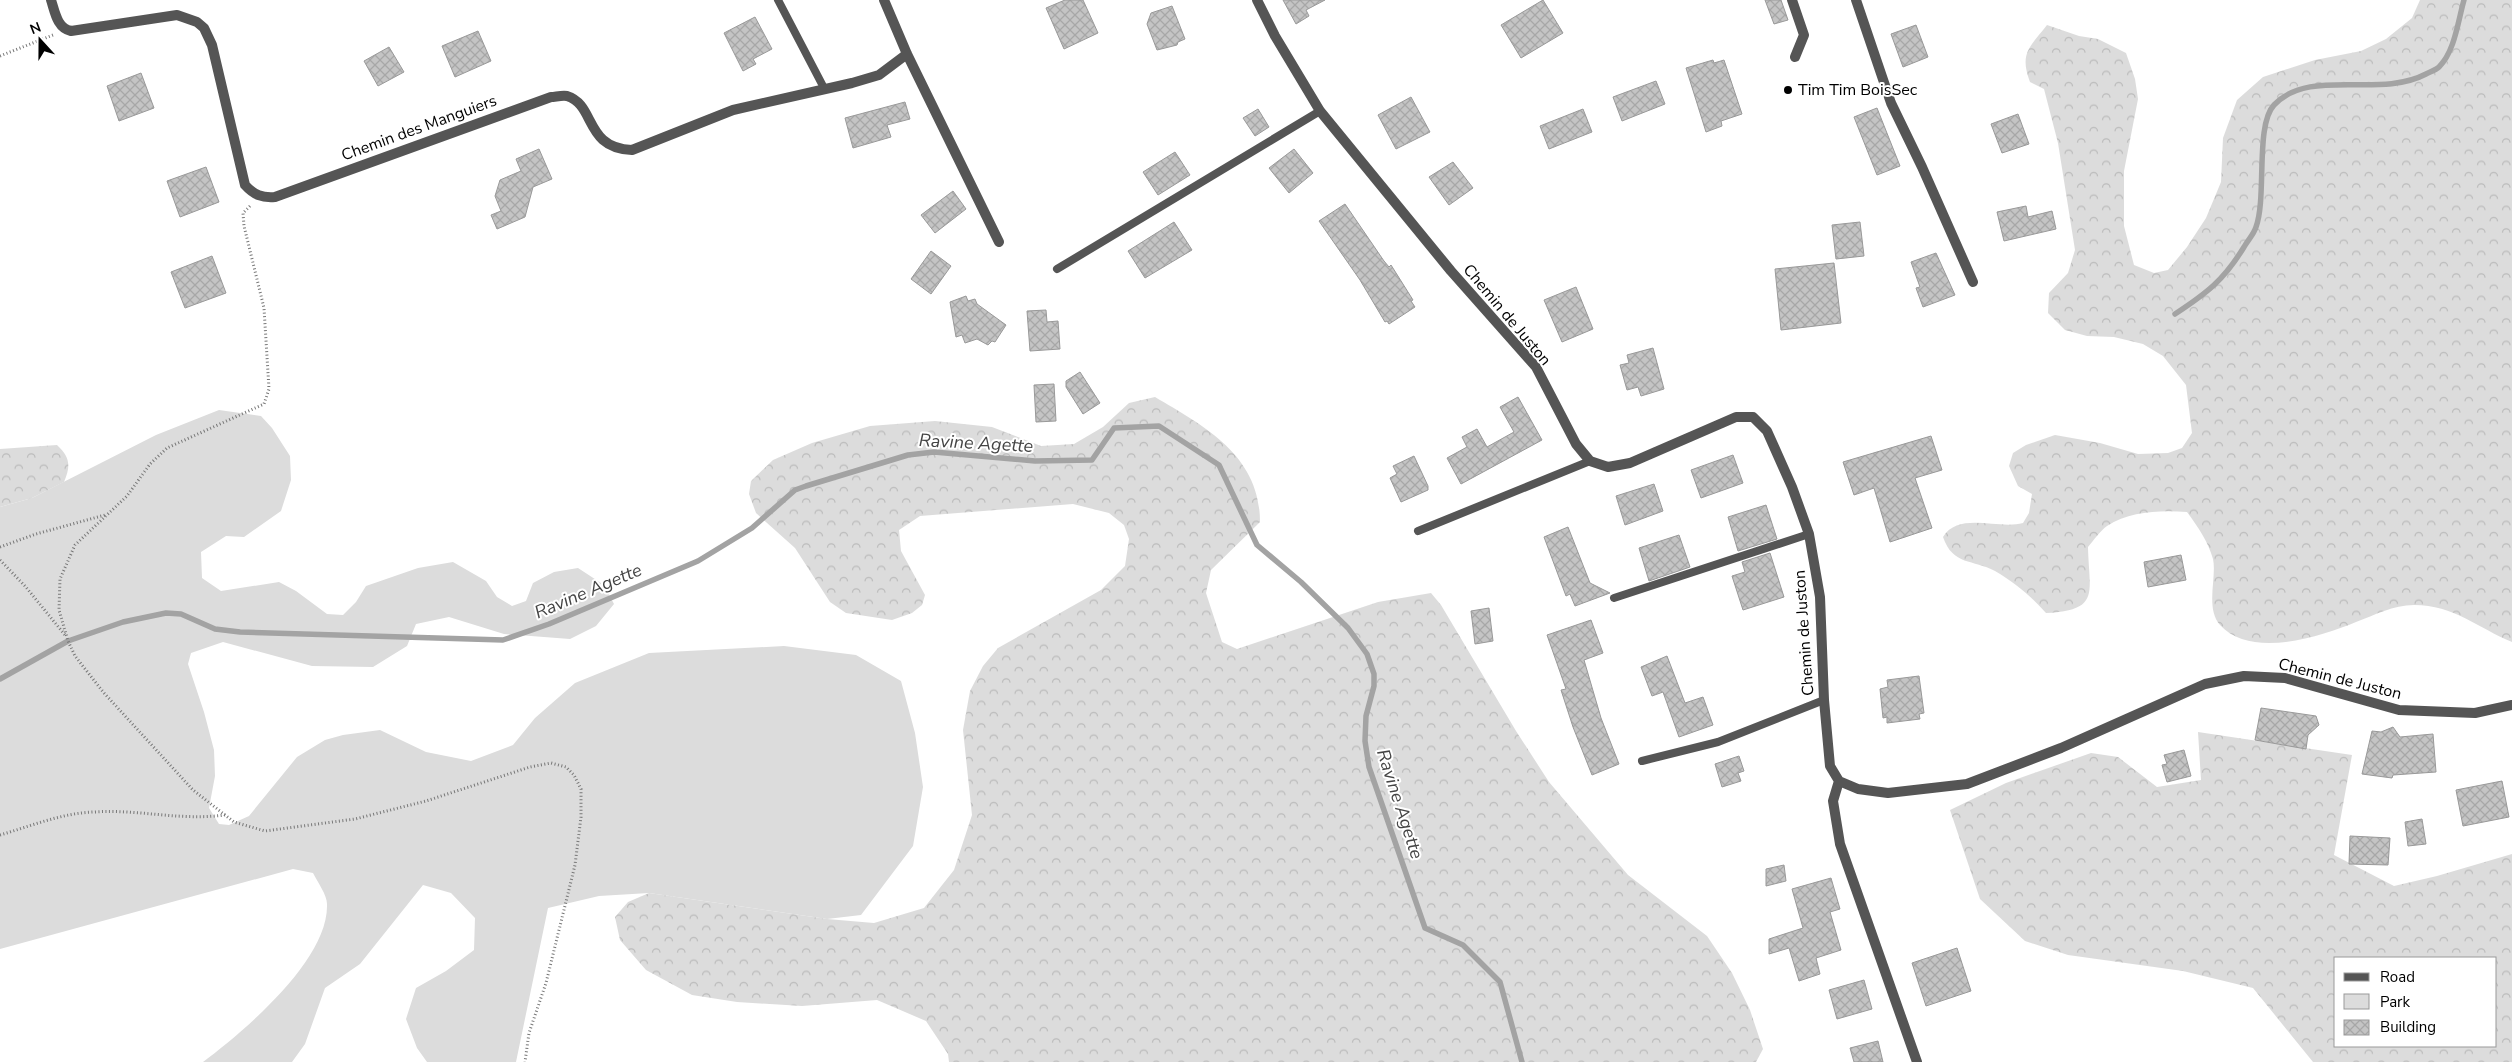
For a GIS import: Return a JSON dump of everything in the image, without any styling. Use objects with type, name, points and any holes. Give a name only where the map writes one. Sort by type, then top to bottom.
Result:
[{"type":"street","points":[[51,0],[59,24],[65,30],[71,31],[177,15],[197,22],[204,28],[212,45],[241,173],[245,185],[258,196]]},
{"type":"street","points":[[884,0],[907,54],[999,242]]},
{"type":"street","name":"Chemin de Juston","points":[[1258,0],[1275,36],[1320,111],[1451,271],[1536,367],[1576,444],[1590,461],[1608,467],[1630,463],[1736,417],[1752,417],[1767,431],[1792,487],[1809,534],[1820,597],[1824,700],[1830,766],[1839,781],[1858,789],[1888,793],[1967,784],[2061,748],[2205,684],[2244,676],[2285,678],[2400,710],[2475,713],[2512,705]]},
{"type":"street","points":[[1792,0],[1804,35],[1795,57]]},
{"type":"street","points":[[1856,0],[1891,103],[1922,167],[1973,282]]},
{"type":"street","name":"Chemin des Manguiers","points":[[258,196],[275,197],[551,97],[567,96],[579,105],[603,142],[621,150],[632,150],[733,110],[879,75],[907,54]]},
{"type":"street","points":[[1839,781],[1833,801],[1840,844],[1917,1062]]},
{"type":"lane","points":[[778,0],[824,88]]},
{"type":"lane","points":[[1057,269],[1320,111]]},
{"type":"lane","points":[[1418,531],[1590,461]]},
{"type":"lane","points":[[1614,598],[1809,534]]},
{"type":"lane","points":[[1642,760],[1718,742],[1824,700]]},
{"type":"path","points":[[0,56],[65,30]]},
{"type":"path","points":[[68,641],[59,610],[60,579],[75,545],[127,496],[150,464],[167,448],[264,404],[269,389],[264,308],[243,213],[258,196]]},
{"type":"path","points":[[0,547],[36,534],[105,515]]},
{"type":"path","points":[[0,560],[61,628],[75,656],[104,694],[193,790],[234,822],[265,832],[355,819],[426,802],[530,767],[551,764],[566,767],[574,775],[581,789],[581,817],[576,855],[546,983],[529,1033],[525,1062]]},
{"type":"path","points":[[0,835],[67,815],[94,812],[140,812],[199,819],[225,815]]},
{"type":"green space","points":[[2420,0],[2512,0],[2512,642],[2454,613],[2428,606],[2414,605],[2391,609],[2324,634],[2305,639],[2267,643],[2249,641],[2233,635],[2220,625],[2213,610],[2213,559],[2199,529],[2187,512],[2167,511],[2136,514],[2116,521],[2104,528],[2088,547],[2090,587],[2088,596],[2084,603],[2076,608],[2064,611],[2046,613],[2016,585],[1995,571],[1952,553],[1943,537],[1950,529],[1959,525],[1980,523],[2013,525],[2023,523],[2029,513],[2032,494],[2018,486],[2009,466],[2013,453],[2026,445],[2055,435],[2100,443],[2138,454],[2168,453],[2182,448],[2192,433],[2186,385],[2163,356],[2143,344],[2114,337],[2087,336],[2065,330],[2048,313],[2049,293],[2068,273],[2075,250],[2058,143],[2044,89],[2030,82],[2026,64],[2026,57],[2031,45],[2047,25],[2079,36],[2098,39],[2126,53],[2135,79],[2138,99],[2124,171],[2124,226],[2134,265],[2154,273],[2168,270],[2187,247],[2206,218],[2221,182],[2223,138],[2237,100],[2263,77],[2315,60],[2361,51],[2386,39],[2412,18]]},
{"type":"green space","points":[[1155,397],[1211,432],[1227,446],[1240,461],[1251,479],[1258,499],[1260,522],[1211,570],[1206,593],[1222,642],[1237,649],[1378,602],[1431,593],[1441,605],[1516,731],[1549,782],[1628,875],[1707,936],[1732,973],[1750,1010],[1763,1049],[1756,1062],[949,1062],[948,1054],[926,1021],[877,1000],[802,1006],[737,1002],[692,995],[646,970],[620,940],[615,917],[628,902],[649,893],[827,919],[874,923],[924,908],[954,870],[972,815],[963,730],[970,691],[983,666],[998,648],[1101,590],[1125,566],[1129,539],[1124,525],[1109,513],[1073,504],[920,516],[899,530],[901,551],[925,595],[922,605],[912,613],[892,620],[846,613],[830,602],[795,548],[756,513],[749,494],[751,481],[773,460],[812,443],[870,426],[935,421],[992,427],[1041,446],[1074,444],[1103,427],[1129,403]]},
{"type":"green space","points":[[219,410],[261,416],[272,428],[290,456],[291,480],[281,511],[244,537],[226,536],[201,552],[202,578],[221,591],[279,582],[296,591],[327,614],[343,615],[356,602],[366,586],[418,568],[453,562],[486,581],[497,597],[512,606],[526,601],[533,583],[554,572],[578,568],[604,585],[614,604],[596,626],[570,639],[504,634],[449,617],[416,624],[407,646],[373,667],[312,666],[223,642],[191,653],[188,664],[214,750],[215,776],[209,808],[219,824],[229,825],[249,816],[297,757],[325,740],[343,735],[380,730],[426,752],[471,761],[513,745],[535,718],[575,683],[649,653],[784,646],[856,655],[901,681],[915,733],[923,787],[913,846],[861,915],[827,919],[649,893],[599,896],[548,908],[516,1062],[427,1062],[417,1048],[406,1019],[416,988],[446,971],[474,950],[475,918],[451,893],[423,885],[360,964],[325,988],[305,1044],[292,1062],[203,1062],[261,1013],[299,970],[314,948],[324,926],[327,900],[313,873],[293,869],[0,949],[0,507],[32,498],[156,435]]},
{"type":"green space","points":[[57,445],[65,454],[68,462],[68,471],[64,482],[32,498],[0,507],[0,449]]},
{"type":"green space","points":[[2198,732],[2352,755],[2334,855],[2394,886],[2437,876],[2512,854],[2512,1062],[2313,1062],[2253,988],[2183,971],[2068,955],[2025,941],[1980,899],[1950,810],[2006,783],[2091,753],[2118,757],[2157,787],[2201,780]]},
{"type":"building","points":[[1065,0],[1083,0],[1098,33],[1064,49],[1046,8]]},
{"type":"building","points":[[1283,0],[1325,0],[1306,10],[1309,16],[1296,24]]},
{"type":"building","points":[[1543,0],[1563,33],[1521,58],[1501,25]]},
{"type":"building","points":[[1765,0],[1781,0],[1788,20],[1774,24]]},
{"type":"building","points":[[1172,6],[1185,39],[1178,42],[1177,45],[1157,50],[1147,24],[1151,13]]},
{"type":"building","points":[[755,17],[772,49],[753,59],[756,64],[743,71],[724,33]]},
{"type":"building","points":[[1916,25],[1928,57],[1903,67],[1891,34]]},
{"type":"building","points":[[478,31],[491,61],[455,77],[442,46]]},
{"type":"building","points":[[389,47],[404,72],[378,86],[364,61]]},
{"type":"building","points":[[1713,60],[1714,63],[1724,60],[1742,114],[1721,121],[1722,126],[1706,132],[1686,68]]},
{"type":"building","points":[[141,73],[154,108],[119,121],[107,86]]},
{"type":"building","points":[[1656,81],[1665,104],[1622,121],[1613,97]]},
{"type":"building","points":[[1411,97],[1430,132],[1396,149],[1378,115]]},
{"type":"building","points":[[905,102],[910,119],[887,125],[891,137],[853,148],[845,118]]},
{"type":"building","points":[[1877,108],[1900,166],[1877,175],[1854,117]]},
{"type":"building","points":[[1258,109],[1269,127],[1255,136],[1243,118]]},
{"type":"building","points":[[1583,109],[1592,132],[1549,149],[1540,126]]},
{"type":"building","points":[[2018,114],[2029,144],[2002,153],[1991,124]]},
{"type":"building","points":[[539,149],[552,179],[533,187],[525,217],[497,229],[491,215],[501,211],[495,196],[500,180],[521,171],[516,159]]},
{"type":"building","points":[[1294,149],[1313,173],[1289,193],[1269,168]]},
{"type":"building","points":[[1175,152],[1190,175],[1158,195],[1143,172]]},
{"type":"building","points":[[1453,162],[1473,188],[1449,205],[1429,177]]},
{"type":"building","points":[[206,167],[219,202],[180,217],[167,181]]},
{"type":"building","points":[[953,191],[966,209],[935,233],[921,215]]},
{"type":"building","points":[[1345,204],[1384,261],[1389,267],[1391,265],[1413,300],[1411,301],[1415,307],[1389,324],[1387,321],[1385,322],[1360,280],[1319,221]]},
{"type":"building","points":[[2026,206],[2028,217],[2052,211],[2056,229],[2004,241],[1997,212]]},
{"type":"building","points":[[1174,222],[1192,250],[1145,278],[1128,251]]},
{"type":"building","points":[[1860,222],[1864,256],[1836,259],[1832,225]]},
{"type":"building","points":[[931,251],[951,266],[931,294],[911,279]]},
{"type":"building","points":[[1936,253],[1955,295],[1923,307],[1916,288],[1920,287],[1911,262]]},
{"type":"building","points":[[212,256],[226,293],[185,308],[171,272]]},
{"type":"building","points":[[1834,263],[1841,323],[1781,330],[1775,269]]},
{"type":"building","points":[[1576,287],[1593,329],[1562,342],[1544,300]]},
{"type":"building","points":[[966,296],[968,301],[975,299],[977,304],[1006,325],[995,342],[992,341],[988,345],[977,339],[965,343],[962,335],[956,337],[950,302]]},
{"type":"building","points":[[1046,310],[1047,322],[1058,321],[1060,349],[1030,351],[1027,311]]},
{"type":"building","points":[[1653,348],[1664,389],[1641,396],[1638,387],[1627,390],[1620,365],[1629,363],[1627,355]]},
{"type":"building","points":[[1080,372],[1100,403],[1083,414],[1066,387],[1066,381]]},
{"type":"building","points":[[1054,384],[1056,421],[1036,422],[1034,385]]},
{"type":"building","points":[[1518,397],[1542,440],[1461,484],[1447,458],[1467,447],[1462,437],[1477,429],[1487,447],[1514,432],[1500,407]]},
{"type":"building","points":[[1931,436],[1942,470],[1915,478],[1932,528],[1890,542],[1874,488],[1854,495],[1843,462]]},
{"type":"building","points":[[1733,455],[1743,483],[1701,498],[1691,470]]},
{"type":"building","points":[[1414,456],[1428,486],[1428,490],[1401,502],[1390,478],[1397,474],[1393,466]]},
{"type":"building","points":[[1654,484],[1663,511],[1625,525],[1616,496]]},
{"type":"building","points":[[1766,505],[1777,539],[1738,551],[1728,517]]},
{"type":"building","points":[[1568,527],[1590,583],[1610,593],[1575,606],[1570,594],[1566,596],[1544,537]]},
{"type":"building","points":[[1679,535],[1690,567],[1649,581],[1639,548]]},
{"type":"building","points":[[1770,553],[1784,597],[1743,610],[1732,576],[1745,572],[1742,562]]},
{"type":"building","points":[[2181,555],[2186,580],[2148,587],[2144,562]]},
{"type":"building","points":[[1489,608],[1493,641],[1475,644],[1471,611]]},
{"type":"building","points":[[1591,620],[1603,653],[1584,660],[1601,718],[1619,764],[1592,775],[1561,690],[1566,689],[1547,635]]},
{"type":"building","points":[[1667,656],[1685,703],[1703,697],[1713,725],[1679,737],[1663,692],[1652,696],[1641,667]]},
{"type":"building","points":[[1919,676],[1924,713],[1919,714],[1920,719],[1887,723],[1887,717],[1883,718],[1880,689],[1888,687],[1887,680]]},
{"type":"building","points":[[2261,708],[2316,716],[2319,725],[2308,735],[2306,749],[2255,740]]},
{"type":"building","points":[[2393,727],[2400,737],[2433,734],[2436,772],[2393,775],[2392,778],[2362,774],[2372,731],[2381,732]]},
{"type":"building","points":[[2184,750],[2191,776],[2167,782],[2162,765],[2167,764],[2164,755]]},
{"type":"building","points":[[1739,756],[1744,771],[1738,773],[1741,781],[1722,787],[1715,764]]},
{"type":"building","points":[[2502,781],[2509,817],[2463,826],[2456,790]]},
{"type":"building","points":[[2422,819],[2426,844],[2408,846],[2405,822]]},
{"type":"building","points":[[2350,836],[2390,838],[2388,865],[2349,864]]},
{"type":"building","points":[[1784,865],[1786,881],[1766,886],[1766,869]]},
{"type":"building","points":[[1831,878],[1840,909],[1830,912],[1841,950],[1816,958],[1820,974],[1799,981],[1789,948],[1769,954],[1769,939],[1803,928],[1792,889]]},
{"type":"building","points":[[1957,948],[1971,991],[1926,1006],[1912,963]]},
{"type":"building","points":[[1864,980],[1872,1009],[1837,1019],[1829,990]]},
{"type":"building","points":[[1878,1041],[1883,1062],[1854,1062],[1850,1048]]},
{"type":"waterway","points":[[2175,314],[2206,292],[2222,277],[2255,230],[2261,198],[2265,128],[2268,115],[2274,105],[2289,94],[2306,88],[2326,85],[2387,84],[2407,81],[2435,70],[2449,53],[2464,0]]},
{"type":"waterway","name":"Ravine Agette","points":[[0,679],[68,641],[123,622],[166,613],[181,614],[215,629],[240,632],[503,640],[549,624],[698,561],[752,528],[795,490],[806,486],[908,455],[934,452],[1035,461],[1092,460],[1114,428],[1159,426],[1219,465],[1257,545],[1301,582],[1348,628],[1367,654],[1374,674],[1374,686],[1366,716],[1365,741],[1369,767],[1425,928],[1463,945],[1500,982],[1522,1062]]},
{"type":"place","name":"Tim Tim BoisSec","points":[[1788,90]]}]
